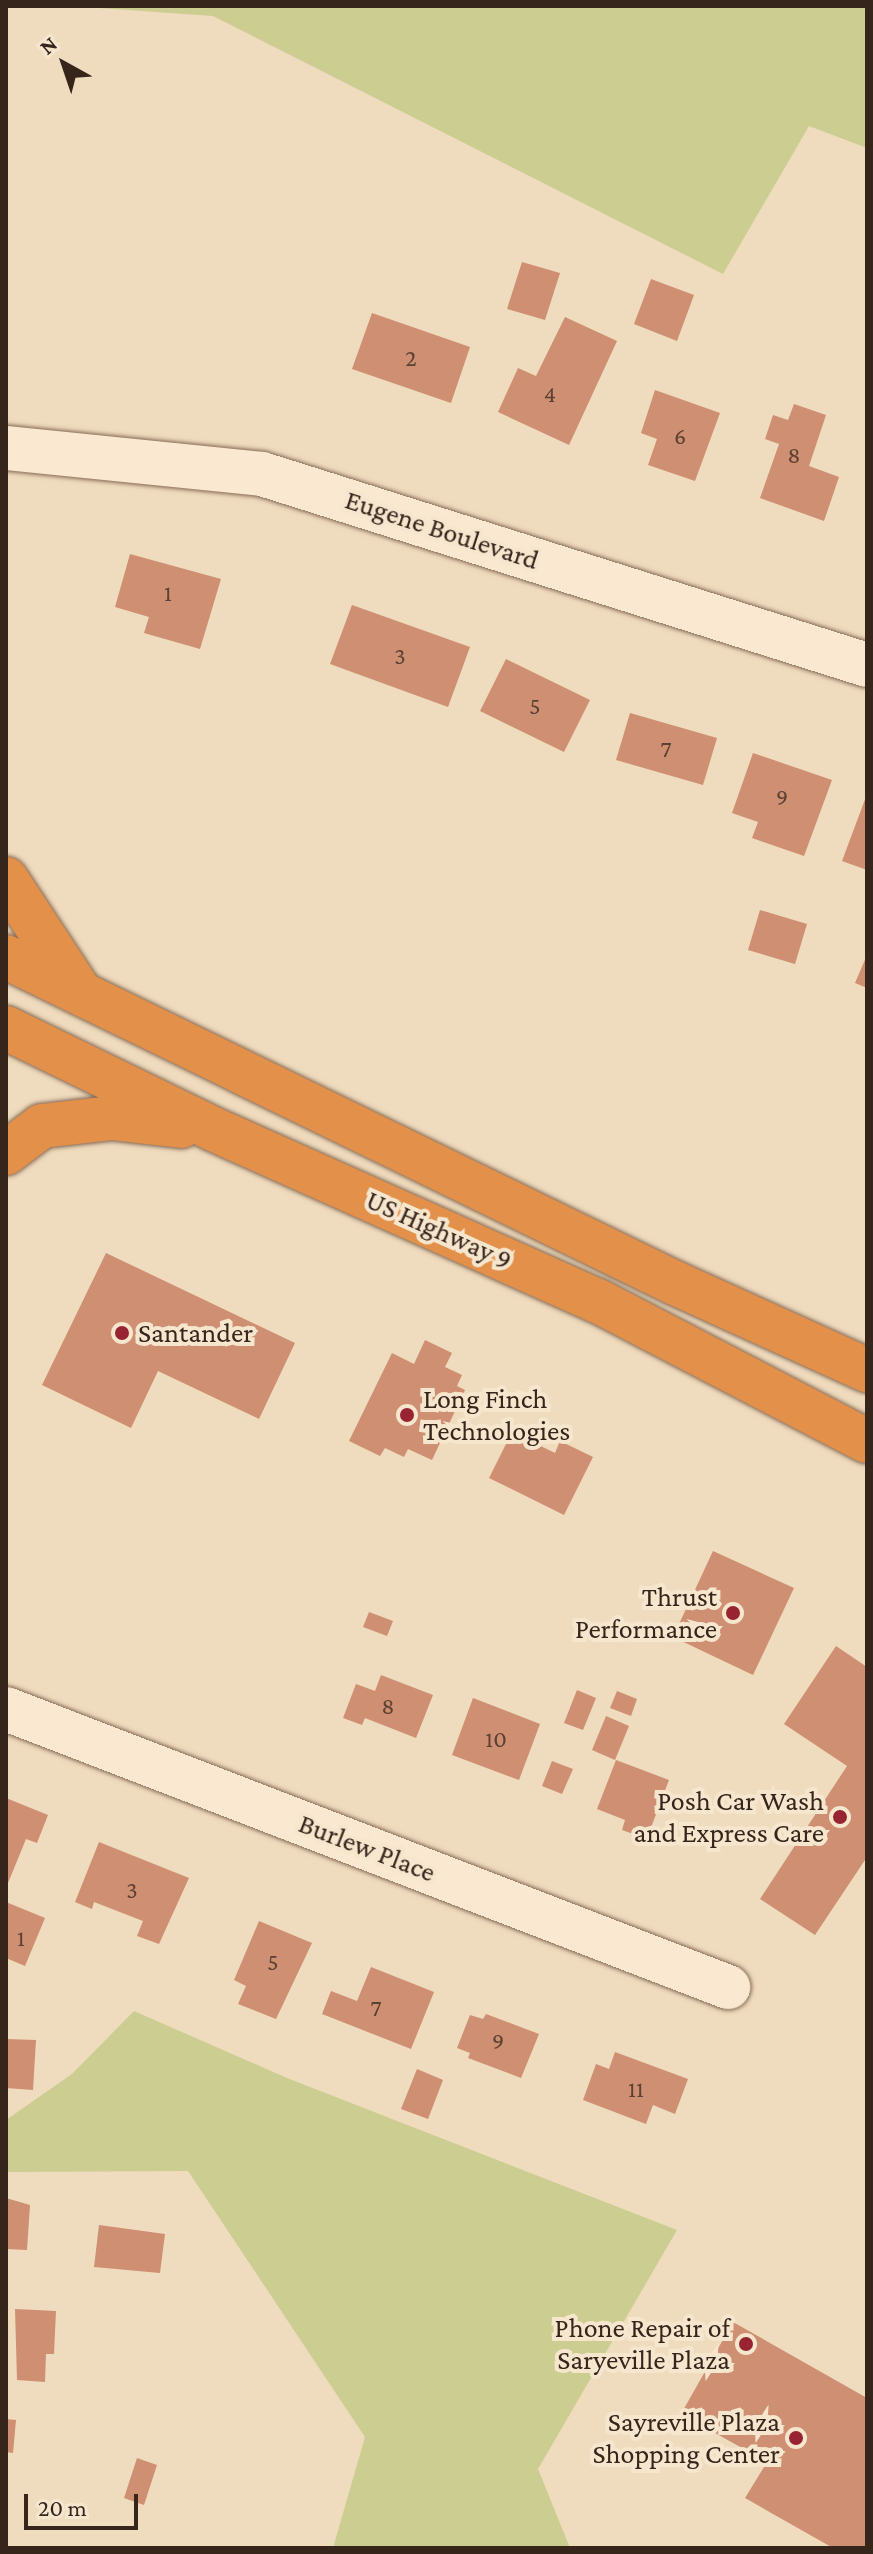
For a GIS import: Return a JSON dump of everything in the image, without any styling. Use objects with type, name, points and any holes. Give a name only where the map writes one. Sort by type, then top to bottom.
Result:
[{"type":"highway","points":[[6,879],[81,994]]},
{"type":"highway","name":"US Highway 9","points":[[6,957],[675,1283],[867,1370]]},
{"type":"highway","name":"US Highway 9","points":[[6,1028],[213,1129],[598,1301],[867,1441]]},
{"type":"highway","points":[[6,1153],[42,1126],[111,1118],[213,1129]]},
{"type":"street","name":"Eugene Boulevard","points":[[6,448],[262,474],[867,665]]},
{"type":"street","name":"Burlew Place","points":[[6,1709],[728,1987]]},
{"type":"green space","points":[[71,6],[867,6],[867,148],[809,126],[723,274],[213,16]]},
{"type":"green space","points":[[134,2011],[287,2078],[677,2230],[538,2469],[570,2548],[333,2548],[365,2437],[188,2171],[6,2172],[6,2120],[72,2074]]},
{"type":"building","points":[[522,262],[560,273],[545,320],[507,309]]},
{"type":"building","points":[[651,279],[694,295],[677,341],[634,324]]},
{"type":"building","points":[[372,313],[470,347],[451,403],[352,369]]},
{"type":"building","points":[[565,317],[617,341],[569,445],[498,412],[518,368],[536,376]]},
{"type":"building","points":[[655,390],[720,413],[695,481],[648,465],[657,439],[641,433]]},
{"type":"building","points":[[794,404],[826,415],[809,466],[839,477],[824,521],[760,498],[779,444],[765,439],[773,415],[788,420]]},
{"type":"building","points":[[130,554],[221,579],[200,649],[144,633],[149,617],[115,607]]},
{"type":"building","points":[[352,605],[470,647],[448,707],[330,664]]},
{"type":"building","points":[[506,659],[590,700],[564,752],[480,711]]},
{"type":"building","points":[[630,713],[717,738],[703,785],[616,760]]},
{"type":"building","points":[[753,753],[832,780],[804,856],[752,838],[758,822],[732,813]]},
{"type":"building","points":[[867,794],[867,870],[842,861]]},
{"type":"building","points":[[760,910],[807,924],[795,964],[748,950]]},
{"type":"building","points":[[867,955],[867,988],[855,983]]},
{"type":"building","name":"Santander","points":[[106,1253],[295,1343],[259,1419],[158,1371],[131,1428],[42,1385]]},
{"type":"building","name":"Long Finch Technologies","points":[[425,1340],[452,1353],[445,1367],[462,1375],[457,1386],[465,1390],[432,1460],[408,1449],[404,1457],[385,1448],[380,1456],[349,1441],[392,1353],[414,1364]]},
{"type":"building","points":[[512,1432],[555,1453],[560,1441],[593,1457],[564,1515],[489,1478]]},
{"type":"building","name":"Thrust Performance","points":[[713,1551],[794,1588],[753,1675],[673,1637]]},
{"type":"building","points":[[369,1612],[393,1621],[387,1636],[363,1627]]},
{"type":"building","name":"Posh Car Wash and Express Care","points":[[836,1646],[867,1667],[867,1857],[815,1935],[760,1899],[847,1766],[784,1724]]},
{"type":"building","points":[[381,1675],[433,1695],[416,1738],[365,1718],[362,1725],[343,1718],[356,1684],[375,1691]]},
{"type":"building","points":[[577,1690],[596,1698],[583,1730],[564,1723]]},
{"type":"building","points":[[617,1691],[637,1699],[631,1716],[610,1708]]},
{"type":"building","points":[[473,1698],[540,1724],[519,1780],[452,1755]]},
{"type":"building","points":[[606,1716],[629,1726],[615,1760],[592,1750]]},
{"type":"building","points":[[616,1760],[669,1780],[650,1830],[640,1826],[636,1835],[622,1830],[625,1820],[597,1809]]},
{"type":"building","points":[[552,1761],[573,1769],[562,1794],[542,1786]]},
{"type":"building","points":[[6,1798],[48,1815],[37,1843],[26,1839],[6,1888]]},
{"type":"building","points":[[99,1842],[189,1878],[159,1944],[137,1936],[143,1921],[94,1902],[92,1909],[75,1902]]},
{"type":"building","points":[[6,1902],[45,1918],[25,1966],[6,1958]]},
{"type":"building","points":[[259,1921],[312,1943],[276,2019],[238,2004],[246,1986],[234,1980]]},
{"type":"building","points":[[371,1967],[434,1992],[411,2049],[322,2014],[331,1991],[357,2001]]},
{"type":"building","points":[[486,2014],[539,2034],[521,2078],[468,2058],[470,2053],[457,2048],[470,2015],[483,2019]]},
{"type":"building","points":[[6,2039],[36,2040],[33,2090],[6,2088]]},
{"type":"building","points":[[615,2052],[688,2079],[675,2114],[653,2105],[646,2124],[583,2100],[596,2064],[609,2069]]},
{"type":"building","points":[[417,2069],[443,2080],[428,2119],[401,2109]]},
{"type":"building","points":[[6,2198],[30,2205],[27,2250],[6,2249]]},
{"type":"building","points":[[99,2225],[165,2234],[160,2273],[94,2267]]},
{"type":"building","points":[[15,2309],[56,2311],[54,2354],[46,2354],[45,2382],[17,2380]]},
{"type":"building","name":"Sayreville Plaza Shopping Center","points":[[733,2322],[867,2398],[867,2548],[833,2548],[745,2498],[767,2462],[681,2414]]},
{"type":"building","points":[[6,2419],[16,2420],[13,2453],[6,2452]]},
{"type":"building","points":[[137,2458],[157,2465],[144,2505],[124,2498]]},
{"type":"place","name":"Santander","points":[[122,1333]]},
{"type":"place","name":"Long Finch Technologies","points":[[407,1415]]},
{"type":"place","name":"Thrust Performance","points":[[733,1613]]},
{"type":"place","name":"Posh Car Wash and Express Care","points":[[840,1817]]},
{"type":"place","name":"Phone Repair of Saryeville Plaza","points":[[746,2344]]},
{"type":"place","name":"Sayreville Plaza Shopping Center","points":[[796,2438]]}]
